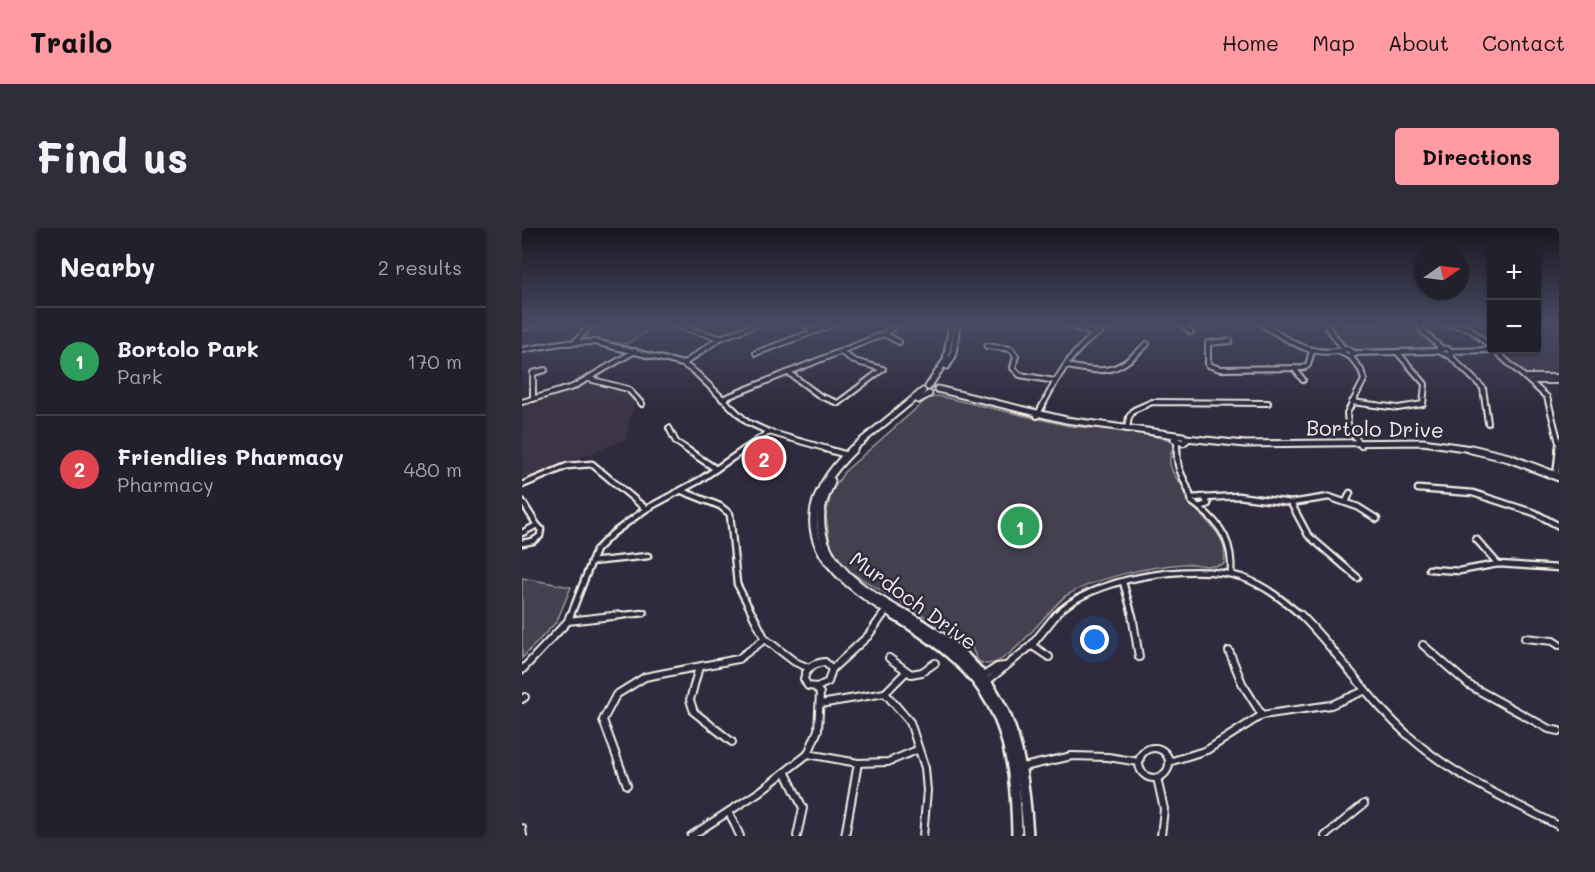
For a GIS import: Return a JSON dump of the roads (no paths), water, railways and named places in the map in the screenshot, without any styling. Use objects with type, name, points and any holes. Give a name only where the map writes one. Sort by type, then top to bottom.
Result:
[{"type":"main road","name":"Murdoch Drive","points":[[931,390],[946,360],[947,351]]},
{"type":"main road","name":"Murdoch Drive","points":[[954,351],[953,356],[931,390],[848,455],[831,472],[818,496],[814,511],[816,539],[824,558],[839,577],[851,587],[889,608],[937,641],[982,681],[1017,768],[1028,836]]},
{"type":"main road","name":"Bortolo Drive","points":[[931,390],[1081,425],[1127,428],[1180,440],[1236,447],[1360,444],[1456,449],[1507,461],[1557,478]]},
{"type":"main road","name":"Murdoch Drive","points":[[1017,768],[1017,836]]},
{"type":"street","points":[[522,402],[556,393],[589,379],[634,351]]},
{"type":"street","points":[[636,351],[683,364],[747,422],[769,432],[848,455]]},
{"type":"street","points":[[683,364],[701,351]]},
{"type":"street","points":[[756,353],[760,351]]},
{"type":"street","points":[[1013,351],[1016,356],[1012,368],[1020,375],[1055,381]]},
{"type":"street","points":[[1038,415],[1055,381],[1075,351]]},
{"type":"street","points":[[1066,366],[1097,372],[1112,371],[1124,366],[1140,351]]},
{"type":"street","points":[[1207,351],[1208,365],[1220,369],[1294,368],[1308,365],[1312,351]]},
{"type":"street","points":[[1343,351],[1350,356],[1363,373],[1363,387],[1346,412],[1346,420],[1360,444]]},
{"type":"street","points":[[1346,351],[1410,351]]},
{"type":"street","points":[[1445,351],[1467,351]]},
{"type":"street","points":[[722,399],[841,352],[854,361],[883,369],[838,403],[820,396],[789,373]]},
{"type":"street","points":[[1350,356],[1354,355],[1354,352]]},
{"type":"street","points":[[1352,402],[1387,407],[1415,407],[1423,404],[1425,384],[1397,352]]},
{"type":"street","points":[[1450,353],[1483,388],[1488,423]]},
{"type":"street","points":[[1499,354],[1547,397],[1559,443],[1557,478]]},
{"type":"street","points":[[1294,368],[1303,380]]},
{"type":"street","points":[[533,399],[533,373],[545,370]]},
{"type":"street","points":[[1526,377],[1559,379]]},
{"type":"street","points":[[589,379],[628,389],[642,404]]},
{"type":"street","points":[[1531,381],[1559,379]]},
{"type":"street","points":[[1127,428],[1134,410],[1152,402],[1268,403]]},
{"type":"street","points":[[669,428],[676,442],[716,469]]},
{"type":"street","points":[[522,670],[568,621],[596,550],[612,534],[646,509],[716,469],[769,432]]},
{"type":"street","points":[[1180,440],[1176,467],[1189,487],[1192,502],[1211,517],[1231,545],[1231,574]]},
{"type":"street","points":[[522,485],[570,465],[587,462],[646,509]]},
{"type":"street","points":[[1189,487],[1203,497],[1211,517]]},
{"type":"street","points":[[1418,489],[1473,493],[1536,513],[1559,526]]},
{"type":"street","points":[[682,490],[730,514],[737,584],[765,639],[795,662],[808,668]]},
{"type":"street","points":[[1346,502],[1350,493]]},
{"type":"street","points":[[1193,498],[1238,496],[1291,503],[1329,497],[1346,502],[1377,519]]},
{"type":"street","points":[[1199,507],[1208,505],[1217,498]]},
{"type":"street","points":[[522,501],[541,529],[540,536],[533,541],[522,543]]},
{"type":"street","points":[[1291,503],[1313,540],[1358,578]]},
{"type":"street","points":[[522,533],[537,525]]},
{"type":"street","points":[[1476,539],[1498,564]]},
{"type":"street","points":[[591,562],[648,556]]},
{"type":"street","points":[[1429,569],[1459,571],[1498,564],[1559,568]]},
{"type":"street","points":[[982,681],[1031,645],[1065,605],[1084,593],[1123,582],[1190,569],[1231,574],[1264,588],[1302,614],[1364,691],[1412,738],[1456,771],[1559,826]]},
{"type":"street","points":[[1123,582],[1132,602],[1139,657]]},
{"type":"street","points":[[816,688],[829,681],[832,669],[868,636],[889,608]]},
{"type":"street","points":[[568,621],[644,613]]},
{"type":"street","points":[[1525,638],[1553,641],[1559,645]]},
{"type":"street","points":[[627,785],[605,731],[603,720],[607,708],[616,695],[645,677],[738,659],[765,639]]},
{"type":"street","points":[[1031,645],[1050,657]]},
{"type":"street","points":[[1423,645],[1469,685],[1549,729],[1559,731]]},
{"type":"street","points":[[1229,651],[1242,683],[1262,715]]},
{"type":"street","points":[[889,658],[906,672],[916,675],[923,674],[935,663]]},
{"type":"street","points":[[691,836],[786,773],[808,754],[818,730],[820,693],[816,688],[805,683],[804,676],[808,668],[816,663],[825,662],[832,669]]},
{"type":"street","points":[[699,667],[690,700],[694,711],[732,742]]},
{"type":"street","points":[[820,704],[885,693],[906,672]]},
{"type":"street","points":[[1169,762],[1207,750],[1262,715],[1331,705],[1364,691]]},
{"type":"street","points":[[885,693],[910,722],[917,750],[925,768],[927,791],[922,836]]},
{"type":"street","points":[[1155,748],[1164,753],[1169,762],[1167,773],[1157,778],[1147,775],[1139,762],[1142,753],[1155,748]]},
{"type":"street","points":[[808,754],[858,764],[888,762],[917,750]]},
{"type":"street","points":[[1017,768],[1072,756],[1139,762]]},
{"type":"street","points":[[845,836],[858,764]]},
{"type":"street","points":[[786,773],[803,808],[797,836]]},
{"type":"street","points":[[1157,778],[1164,809],[1161,836]]},
{"type":"street","points":[[1325,836],[1364,804]]},
{"type":"street","points":[[729,812],[740,836]]},
{"type":"street","points":[[522,828],[523,836]]},
{"type":"place","name":"Friendlies Pharmacy","points":[[764,458]]},
{"type":"place","name":"Bortolo Park","points":[[1020,526]]}]
